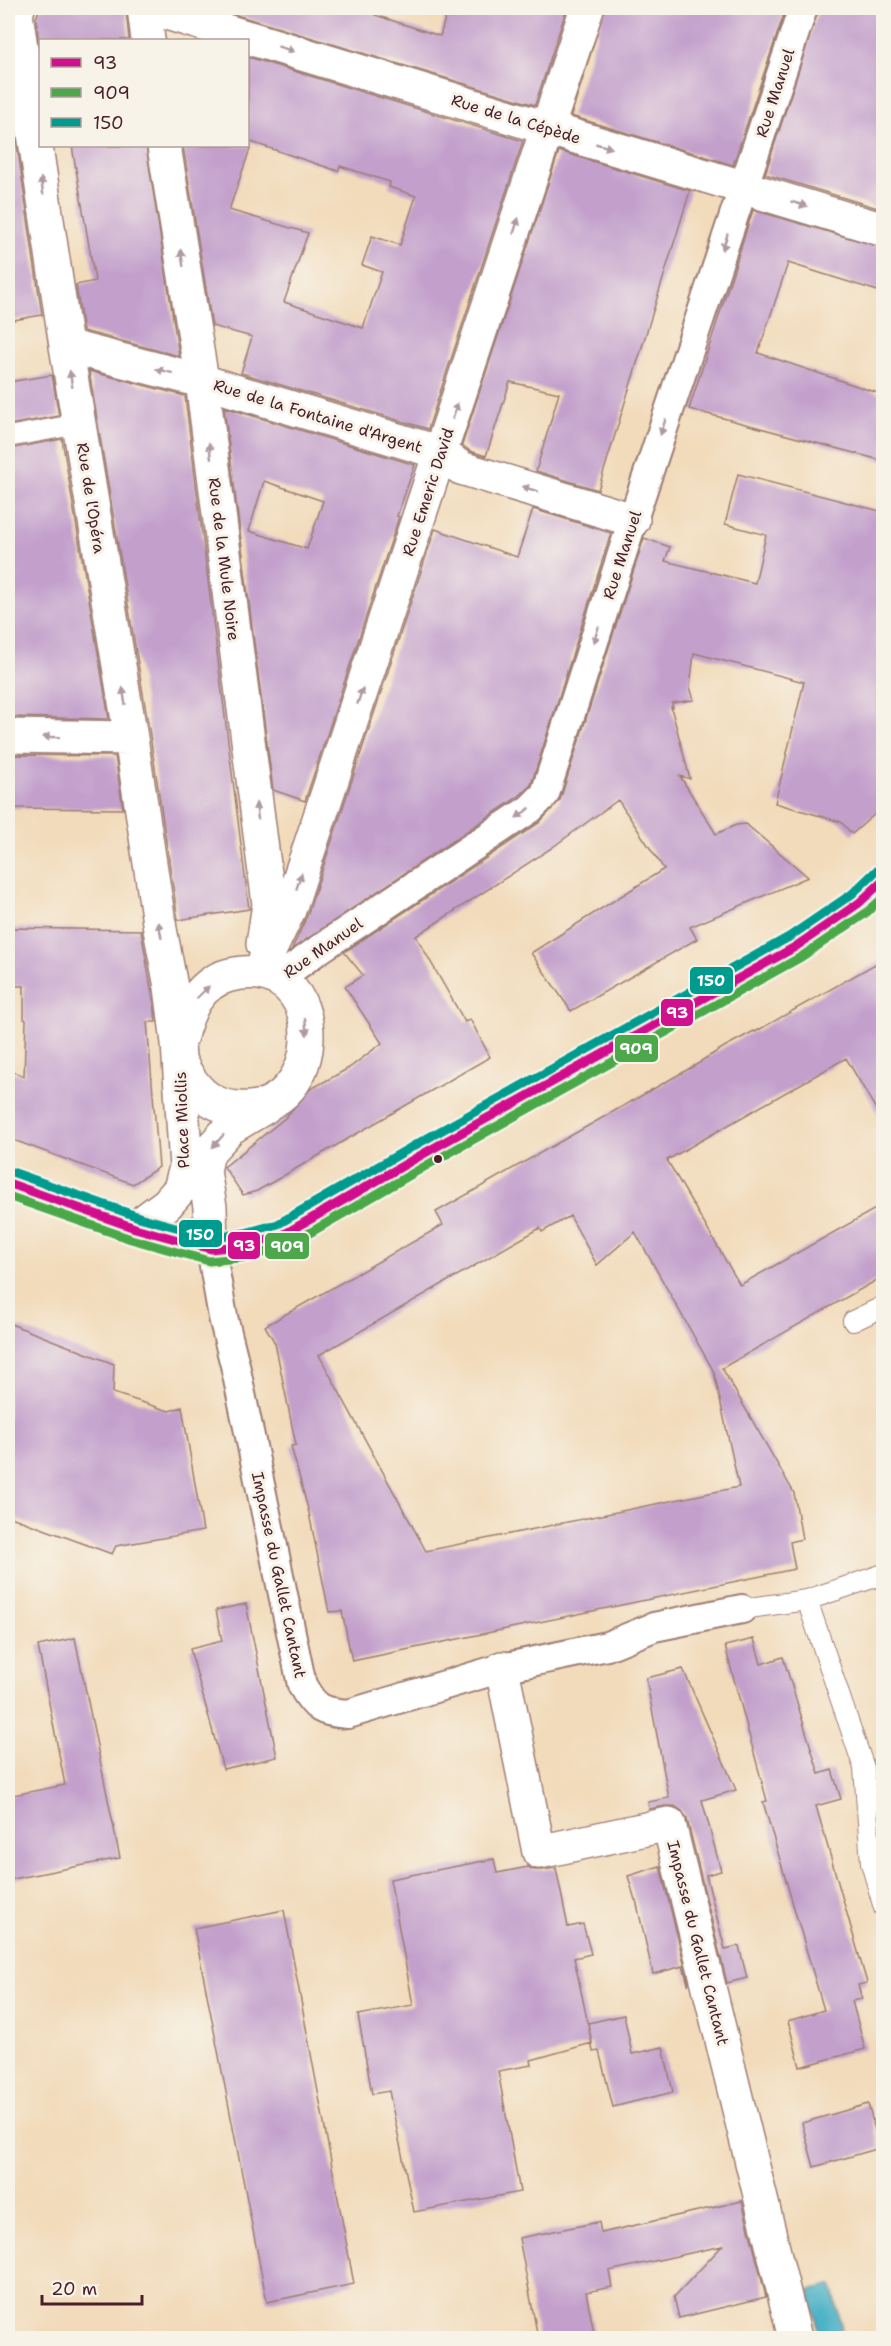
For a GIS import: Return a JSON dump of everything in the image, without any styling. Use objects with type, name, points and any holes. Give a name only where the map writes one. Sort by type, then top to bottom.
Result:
[{"type":"street","name":"Rue de l'Opéra","points":[[18,8],[16,14],[66,346],[171,987]]},
{"type":"street","name":"Rue Emeric David","points":[[269,976],[587,8]]},
{"type":"street","name":"Rue Manuel","points":[[269,976],[318,950],[530,809],[544,794],[803,8]]},
{"type":"street","name":"Rue de la Cépède","points":[[159,9],[884,230]]},
{"type":"street","points":[[148,39],[159,9]]},
{"type":"street","name":"Rue de la Mule Noire","points":[[164,147],[201,381],[269,904],[269,976]]},
{"type":"street","name":"Rue de la Fontaine d'Argent","points":[[66,346],[201,381],[441,453],[461,468],[633,520]]},
{"type":"street","points":[[8,736],[131,738]]},
{"type":"street","points":[[8,1183],[135,1228],[211,1249],[248,1245],[283,1235],[423,1154],[795,947],[859,903],[884,880]]},
{"type":"street","name":"Place Miollis","points":[[211,1249],[210,1207],[204,1172],[208,1152],[230,1128],[265,1107],[279,1098],[294,1081],[304,1062],[308,1040],[301,1001],[291,988],[269,976],[245,971],[222,977],[202,990],[188,1010],[179,1053],[189,1082],[206,1098],[224,1107],[246,1109],[265,1107]]},
{"type":"street","name":"Place Miollis","points":[[135,1228],[167,1204],[180,1189],[186,1167],[179,1053],[171,987]]},
{"type":"street","name":"Impasse du Gallet Cantant","points":[[211,1249],[223,1317],[302,1685],[310,1700],[325,1712],[348,1714],[502,1668],[607,1646],[654,1627],[742,1609]]},
{"type":"street","name":"Impasse du Gallet Cantant","points":[[502,1668],[539,1852],[669,1824],[795,2338]]},
{"type":"lane","points":[[8,437],[79,424]]},
{"type":"lane","points":[[853,1321],[884,1306]]},
{"type":"lane","points":[[742,1609],[807,1600],[884,1574]]},
{"type":"lane","points":[[807,1600],[864,1768],[871,1863],[884,1908]]},
{"type":"water","points":[[832,2285],[842,2329],[820,2335],[809,2290]]},
{"type":"building","points":[[40,8],[126,8],[129,39],[39,39],[39,43],[36,18]]},
{"type":"building","points":[[213,8],[377,8],[375,15],[440,36],[448,8],[567,8],[535,105]]},
{"type":"building","points":[[605,8],[786,8],[733,165],[571,116]]},
{"type":"building","points":[[819,8],[884,8],[884,210],[765,174]]},
{"type":"building","points":[[249,57],[523,141],[428,429],[241,373],[252,337],[212,326],[183,147],[251,146],[229,210],[308,233],[284,302],[363,328],[382,272],[362,265],[372,236],[400,245],[416,196],[389,187],[390,182],[340,166],[338,171],[249,141]]},
{"type":"building","points":[[8,111],[12,111],[42,315],[8,321]]},
{"type":"building","points":[[72,147],[146,147],[179,356],[83,331],[76,285],[95,281]]},
{"type":"building","points":[[559,151],[690,191],[598,490],[536,471],[559,393],[510,382],[486,456],[470,451],[462,445]]},
{"type":"building","points":[[753,210],[884,248],[884,293],[788,263],[758,353],[884,395],[884,461],[689,409]]},
{"type":"building","points":[[89,371],[185,396],[249,909],[178,920],[150,735]]},
{"type":"building","points":[[52,375],[59,416],[8,425],[8,382]]},
{"type":"building","points":[[224,407],[415,465],[305,801],[273,790]],"holes":[[[264,481],[323,501],[307,549],[249,531]]]},
{"type":"building","points":[[62,439],[109,719],[8,717],[8,449]]},
{"type":"building","points":[[738,474],[884,512],[884,806],[852,834],[841,822],[775,803],[804,682],[694,653],[690,687],[694,700],[672,703],[673,708],[671,707],[690,779],[680,776],[716,834],[736,825],[746,824],[808,877],[690,927],[697,939],[571,1011],[531,953],[664,869],[618,800],[550,849],[416,936],[465,1022],[470,1019],[490,1057],[257,1191],[243,1195],[224,1167],[285,1118],[309,1090],[349,1068],[382,1043],[345,987],[363,975],[344,952],[539,823],[560,800],[644,538],[670,547],[665,561],[755,583],[766,535],[725,524]]},
{"type":"building","points":[[533,509],[611,533],[531,785],[519,796],[292,949],[307,916],[435,529],[517,557]]},
{"type":"building","points":[[8,755],[115,756],[123,809],[8,808]]},
{"type":"building","points":[[8,928],[141,930],[156,1022],[147,1022],[159,1167],[133,1184],[8,1138],[8,1070],[24,1076],[26,1020],[24,1019],[24,986],[8,986]]},
{"type":"building","points":[[884,959],[884,1123],[846,1058],[667,1160],[740,1285],[884,1204],[884,1276],[722,1368],[794,1493],[802,1539],[790,1542],[795,1569],[352,1661],[342,1611],[329,1612],[309,1513],[291,1446],[296,1445],[275,1343],[265,1326],[443,1225],[436,1212],[726,1046]],"holes":[[[570,1216],[597,1265],[635,1232],[714,1372],[739,1487],[426,1551],[319,1355],[540,1228],[542,1232]]]},
{"type":"building","points":[[8,1323],[114,1364],[113,1393],[169,1411],[182,1407],[203,1531],[116,1546],[112,1554],[8,1516]]},
{"type":"building","points":[[246,1604],[277,1757],[223,1769],[190,1649],[222,1641],[216,1610]]},
{"type":"building","points":[[75,1638],[120,1858],[8,1880],[8,1796],[65,1785],[38,1646]]},
{"type":"building","points":[[754,1639],[761,1664],[783,1657],[819,1774],[832,1770],[841,1799],[816,1806],[867,1983],[858,1985],[862,1999],[852,2001],[865,2049],[800,2067],[788,2021],[824,2010],[763,1802],[767,1801],[725,1646]]},
{"type":"building","points":[[683,1669],[736,1790],[702,1800],[721,1871],[706,1875],[725,1949],[739,1946],[747,1978],[727,1983],[687,1819],[675,1806],[649,1809],[648,1802],[669,1798],[646,1678]]},
{"type":"building","points":[[494,1859],[497,1873],[528,1867],[534,1870],[556,1868],[568,1927],[583,1924],[591,1954],[574,1958],[592,2043],[531,2060],[532,2065],[498,2071],[520,2192],[414,2212],[389,2091],[372,2094],[358,2015],[413,2005],[390,1879]]},
{"type":"building","points":[[660,1866],[688,1984],[683,1966],[653,1974],[636,1900],[628,1876]]},
{"type":"building","points":[[284,1910],[354,2284],[267,2302],[194,1928]]},
{"type":"building","points":[[624,2015],[632,2054],[663,2047],[673,2092],[613,2107],[599,2051],[593,2052],[588,2023]]},
{"type":"building","points":[[868,2104],[880,2148],[814,2167],[802,2123]]},
{"type":"building","points":[[742,2201],[766,2297],[679,2318],[674,2297],[722,2246],[609,2271],[612,2287],[586,2292],[595,2338],[538,2338],[519,2238],[599,2222],[601,2233]]},
{"type":"transit line","name":"150","points":[[12,1172],[139,1217],[212,1237],[245,1233],[278,1224],[789,937],[852,894],[876,871]]},
{"type":"transit line","name":"93","points":[[8,1183],[135,1228],[211,1249],[247,1245],[283,1235],[423,1154],[795,947],[859,903],[884,880]]},
{"type":"transit line","name":"909","points":[[8,1196],[131,1239],[209,1261],[249,1257],[287,1246],[429,1164],[801,957],[866,913],[884,897]]}]
